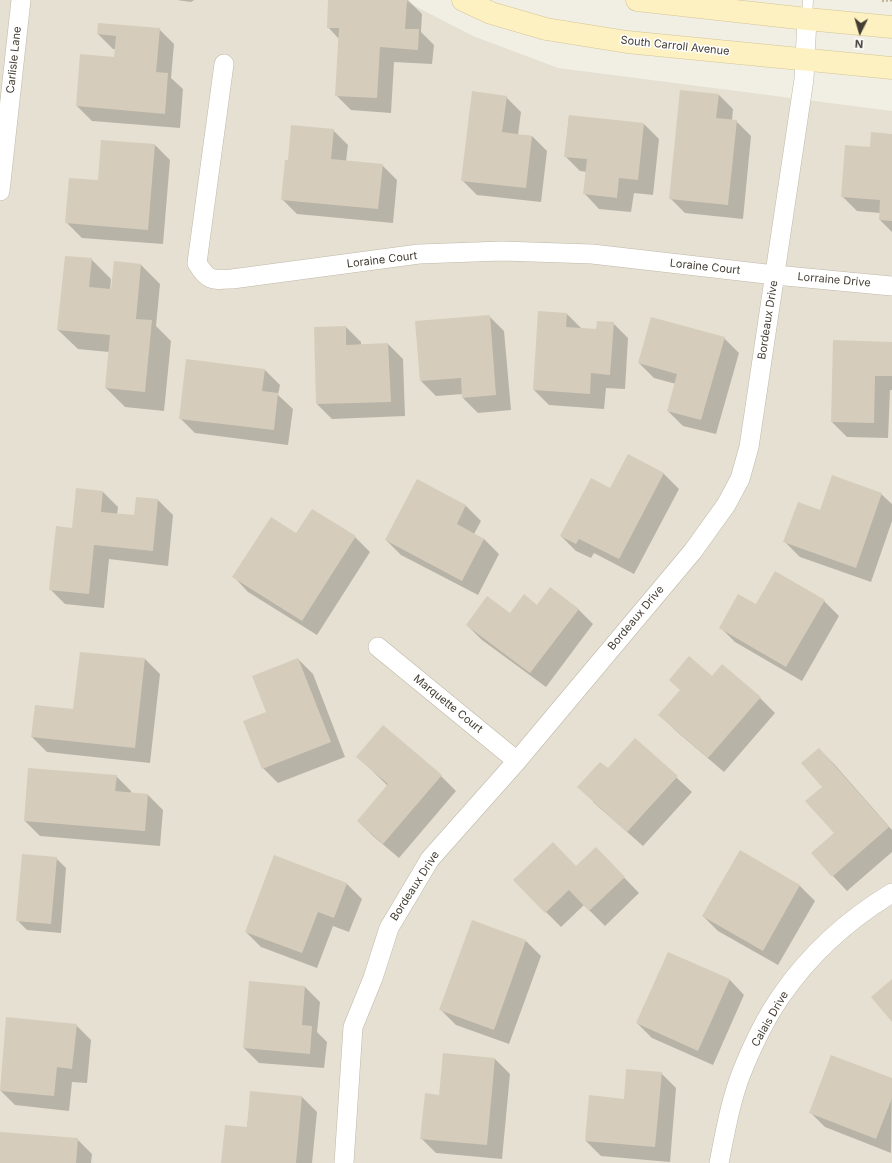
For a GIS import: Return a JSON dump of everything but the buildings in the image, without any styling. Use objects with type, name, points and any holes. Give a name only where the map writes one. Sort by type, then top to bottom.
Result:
[{"type":"main road","name":"South Carroll Avenue","points":[[463,0],[491,13],[546,29],[627,42],[892,68]]},
{"type":"main road","points":[[637,0],[807,10],[892,27]]},
{"type":"street","name":"Carlisle Lane","points":[[0,180],[21,0]]},
{"type":"street","name":"Bordeaux Drive","points":[[344,1163],[353,1027],[373,978],[388,928],[430,859],[517,761],[693,551],[730,498],[740,479],[749,447],[804,79],[807,10]]},
{"type":"street","name":"Loraine Court","points":[[224,64],[197,263],[204,274],[214,280],[232,279],[419,254],[502,251],[592,254],[775,275]]},
{"type":"street","name":"Lorraine Drive","points":[[775,275],[892,286]]},
{"type":"street","name":"Marquette Court","points":[[378,647],[517,761]]},
{"type":"street","name":"Calais Drive","points":[[719,1163],[727,1120],[741,1075],[763,1028],[781,996],[806,965],[834,936],[857,917],[892,893]]},
{"type":"shaded area","points":[[0,0],[403,0],[473,36],[558,68],[892,111],[892,1163],[0,1163]]}]
